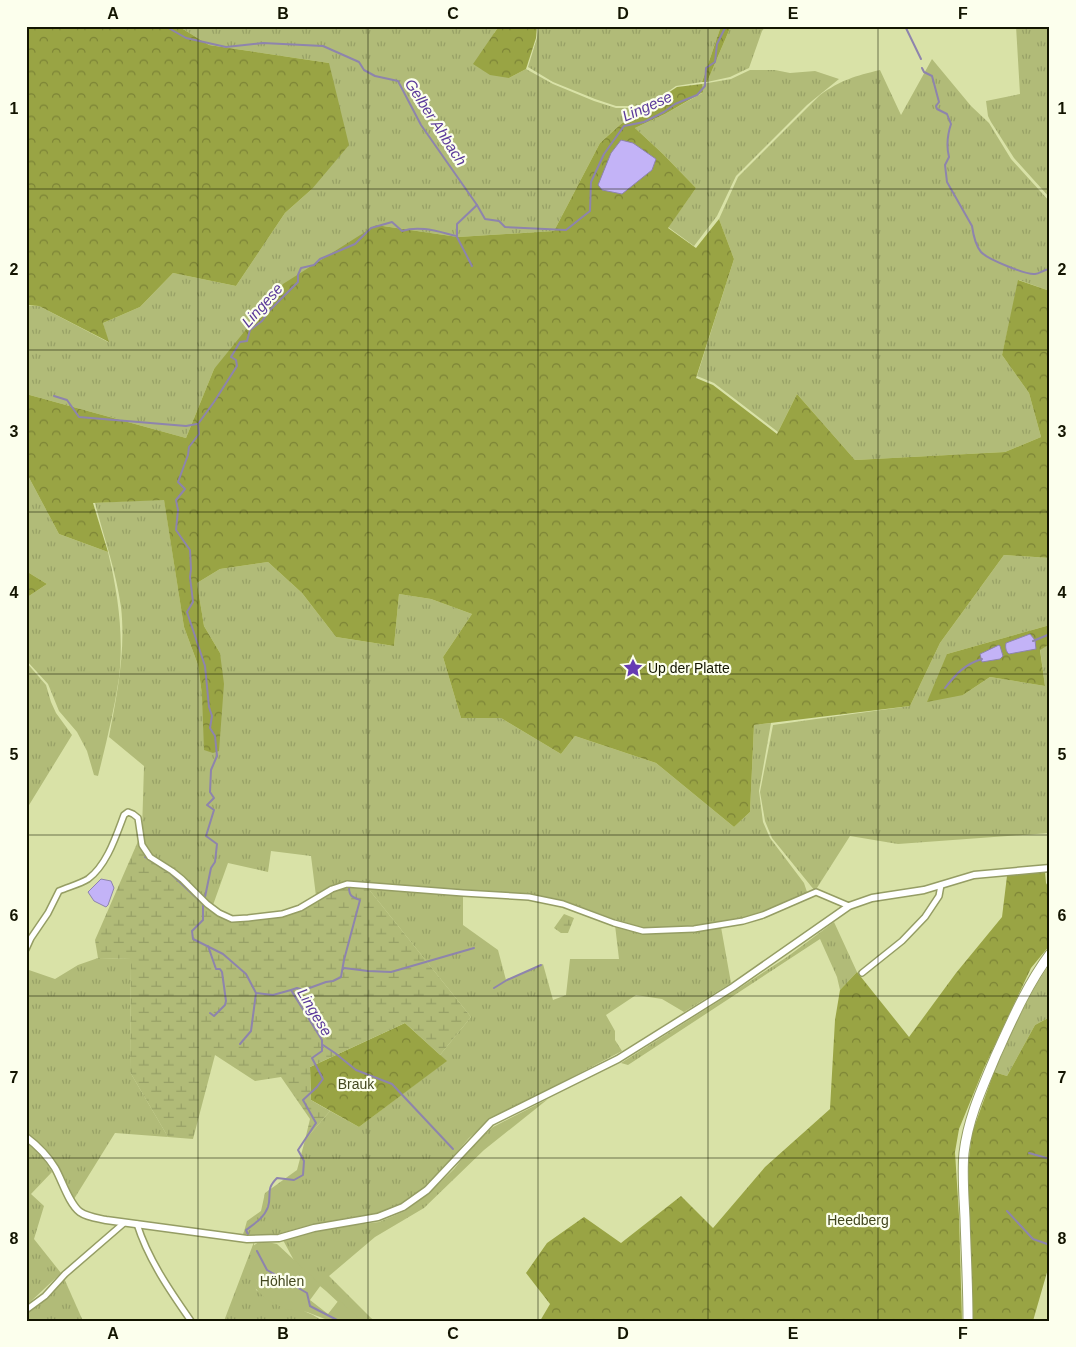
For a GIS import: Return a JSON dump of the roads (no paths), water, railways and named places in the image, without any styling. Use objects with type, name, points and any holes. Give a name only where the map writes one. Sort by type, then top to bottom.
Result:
[{"type":"main road","points":[[968,1321],[963,1173],[964,1152],[968,1133],[974,1109],[1013,1017],[1038,970],[1050,954]]},
{"type":"street","points":[[26,949],[60,891],[87,880],[97,870],[112,846],[124,815],[128,812],[138,818],[142,845],[150,857],[182,879],[207,904],[219,913],[232,919],[282,914],[300,908],[332,889],[347,884],[463,894],[528,897],[562,904],[614,923],[643,931],[694,929],[743,921],[816,892],[849,906]]},
{"type":"street","points":[[26,1137],[43,1150],[75,1207],[88,1215],[106,1220],[247,1240],[280,1238],[314,1228],[378,1217],[403,1207],[426,1190],[491,1122],[618,1059],[733,987],[849,906],[872,898],[924,890],[974,875],[1050,868]]},
{"type":"street","points":[[862,973],[902,941],[925,917],[939,896],[941,885]]},
{"type":"street","points":[[26,1310],[45,1296],[65,1274],[124,1223]]},
{"type":"street","points":[[137,1224],[143,1241],[169,1288],[192,1321]]},
{"type":"waterway","name":"Gelber Ahbach","points":[[165,26],[186,38],[226,47],[263,43],[323,46],[359,62],[364,70],[375,76],[398,81],[421,125],[477,205]]},
{"type":"waterway","name":"Lingese","points":[[205,897],[211,868],[215,862],[217,844],[206,836],[214,810],[207,805],[214,798],[210,792],[211,770],[217,756],[215,736],[210,728],[212,716],[209,707],[205,666],[187,612],[193,602],[190,577],[190,550],[176,530],[178,510],[176,500],[185,489],[178,482],[189,447],[199,434],[198,424],[237,366],[236,360],[231,357],[240,342],[247,341],[250,330],[262,321],[269,311],[298,282],[301,268],[314,265],[320,259],[355,244],[371,228],[392,222],[402,231],[423,229],[457,236],[457,224],[477,205],[485,219],[499,221],[505,227],[566,230],[590,211],[591,182],[604,154],[624,126],[644,122],[675,104],[697,95],[705,86],[706,68],[715,62],[717,44],[726,26]]},
{"type":"waterway","points":[[905,26],[921,59]]},
{"type":"waterway","points":[[922,68],[924,72],[932,76],[939,102],[936,106],[937,109],[947,114],[951,124],[947,140],[949,157],[945,165],[947,182],[972,226],[979,249],[991,259],[1030,274],[1050,269]]},
{"type":"waterway","points":[[457,237],[472,266]]},
{"type":"waterway","points":[[54,396],[67,400],[79,417],[186,426],[197,424]]},
{"type":"waterway","points":[[1033,641],[1050,634]]},
{"type":"waterway","points":[[945,688],[961,670],[982,659]]},
{"type":"waterway","name":"Lingese","points":[[145,857],[170,873],[203,904],[203,920],[192,931],[193,939],[223,954],[246,974],[256,993],[273,995],[291,990],[322,1040],[322,1051],[312,1058],[323,1079],[303,1100],[316,1123],[298,1150],[304,1161],[303,1175],[294,1180],[277,1178],[273,1182],[270,1189],[268,1207],[264,1214],[246,1230],[248,1234]]},
{"type":"waterway","points":[[291,990],[297,988],[304,990],[341,977],[360,900],[352,896],[349,887]]},
{"type":"waterway","points":[[208,946],[216,969],[220,969],[222,972],[226,1001],[225,1005],[214,1016],[210,1013]]},
{"type":"waterway","points":[[343,969],[391,972],[474,948]]},
{"type":"waterway","points":[[494,988],[541,965]]},
{"type":"waterway","points":[[240,1044],[251,1031],[256,993]]},
{"type":"waterway","points":[[323,1045],[356,1070],[392,1084],[453,1149]]},
{"type":"waterway","points":[[1029,1153],[1050,1159]]},
{"type":"waterway","points":[[1007,1211],[1033,1239],[1050,1245]]},
{"type":"waterway","name":"Lingese","points":[[257,1251],[267,1270],[307,1293],[310,1306],[339,1321]]},
{"type":"place","name":"Up der Platte","points":[[633,668]]},
{"type":"park label","name":"Brauk","points":[[356,1084]]},
{"type":"park label","name":"Heedberg","points":[[858,1220]]},
{"type":"park label","name":"Höhlen","points":[[282,1281]]}]
